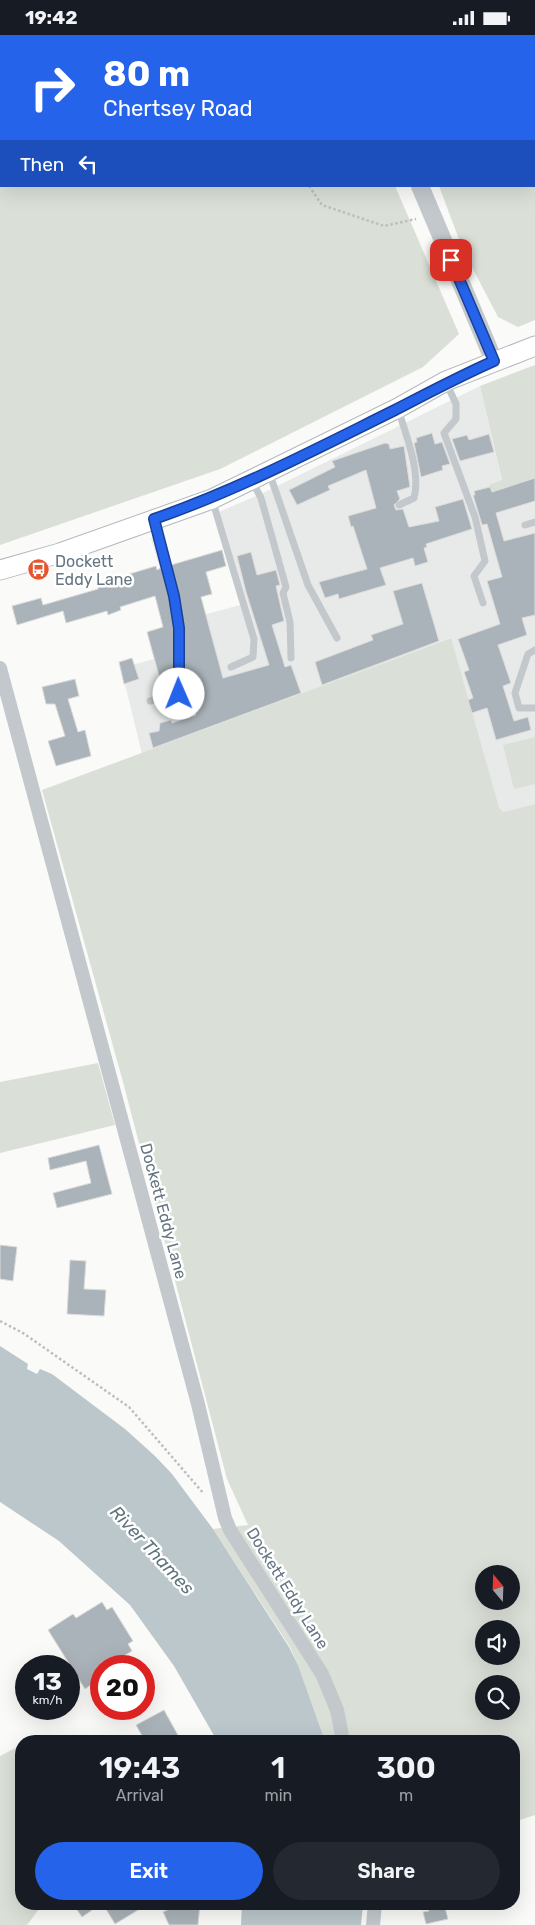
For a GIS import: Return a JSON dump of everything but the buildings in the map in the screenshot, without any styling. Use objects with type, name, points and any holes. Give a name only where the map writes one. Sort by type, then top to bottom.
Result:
[{"type":"main road","points":[[0,570],[60,553],[212,499],[398,408],[446,381],[535,346]]},
{"type":"street","points":[[420,187],[494,361]]},
{"type":"street","name":"Dockett Eddy Lane","points":[[0,668],[198,1404],[225,1518],[230,1530],[322,1674],[337,1710],[342,1735]]},
{"type":"street","points":[[373,1925],[374,1910]]},
{"type":"lane","points":[[446,381],[456,404],[456,419],[444,433],[474,517],[485,561],[474,576],[483,603]]},
{"type":"lane","points":[[398,408],[417,486],[414,498],[399,505]]},
{"type":"lane","points":[[269,472],[308,585],[337,638]]},
{"type":"lane","points":[[252,480],[261,498],[286,587],[283,593],[290,622],[291,658]]},
{"type":"lane","points":[[212,499],[254,639],[253,657],[231,667]]},
{"type":"lane","points":[[150,701],[179,694],[180,687],[178,674],[179,628],[174,596],[154,519]]},
{"type":"lane","points":[[525,525],[535,522]]},
{"type":"lane","points":[[535,650],[528,654],[521,680],[514,693],[519,709],[535,708]]},
{"type":"path","points":[[310,187],[322,205],[384,226],[410,221],[432,213]]},
{"type":"path","points":[[0,1321],[23,1333],[129,1407],[225,1518]]},
{"type":"shaded area","points":[[0,187],[395,187],[459,334],[423,367],[220,469],[0,545]]},
{"type":"shaded area","points":[[439,187],[535,187],[535,320],[518,327],[498,317],[463,250]]},
{"type":"shaded area","points":[[535,365],[535,478],[492,492],[489,485],[502,480],[480,386]]},
{"type":"shaded area","points":[[480,386],[502,481],[535,478],[535,804],[503,812],[499,807],[450,638],[142,754],[121,668],[154,659],[148,636],[164,631],[166,609],[171,607],[151,538],[160,533],[185,620],[240,605],[214,514],[265,492]]},
{"type":"shaded area","points":[[451,638],[499,807],[503,812],[535,804],[535,1815],[520,1820],[520,1735],[323,1735],[290,1647],[213,1529],[248,1525],[227,1479],[123,1082],[42,790]]},
{"type":"shaded area","points":[[535,737],[535,784],[514,789],[503,745]]},
{"type":"shaded area","points":[[98,1063],[115,1125],[0,1153],[0,1082]]},
{"type":"shaded area","points":[[15,1748],[15,1910],[38,1910],[27,1925],[0,1925],[0,1756]]},
{"type":"water","name":"River Thames","points":[[0,1346],[28,1364],[27,1369],[37,1374],[40,1369],[52,1374],[125,1429],[172,1474],[213,1529],[289,1647],[298,1665],[323,1735],[214,1735],[174,1666],[130,1605],[59,1541],[0,1502]]},
{"type":"water","points":[[242,1910],[362,1910],[361,1925],[241,1925]]},
{"type":"place","name":"Dockett Eddy Lane","points":[[39,570]]},
{"type":"route","points":[[179,694],[179,628],[174,596],[154,519],[212,499],[247,483],[398,408],[446,381],[494,361],[451,260]]}]
